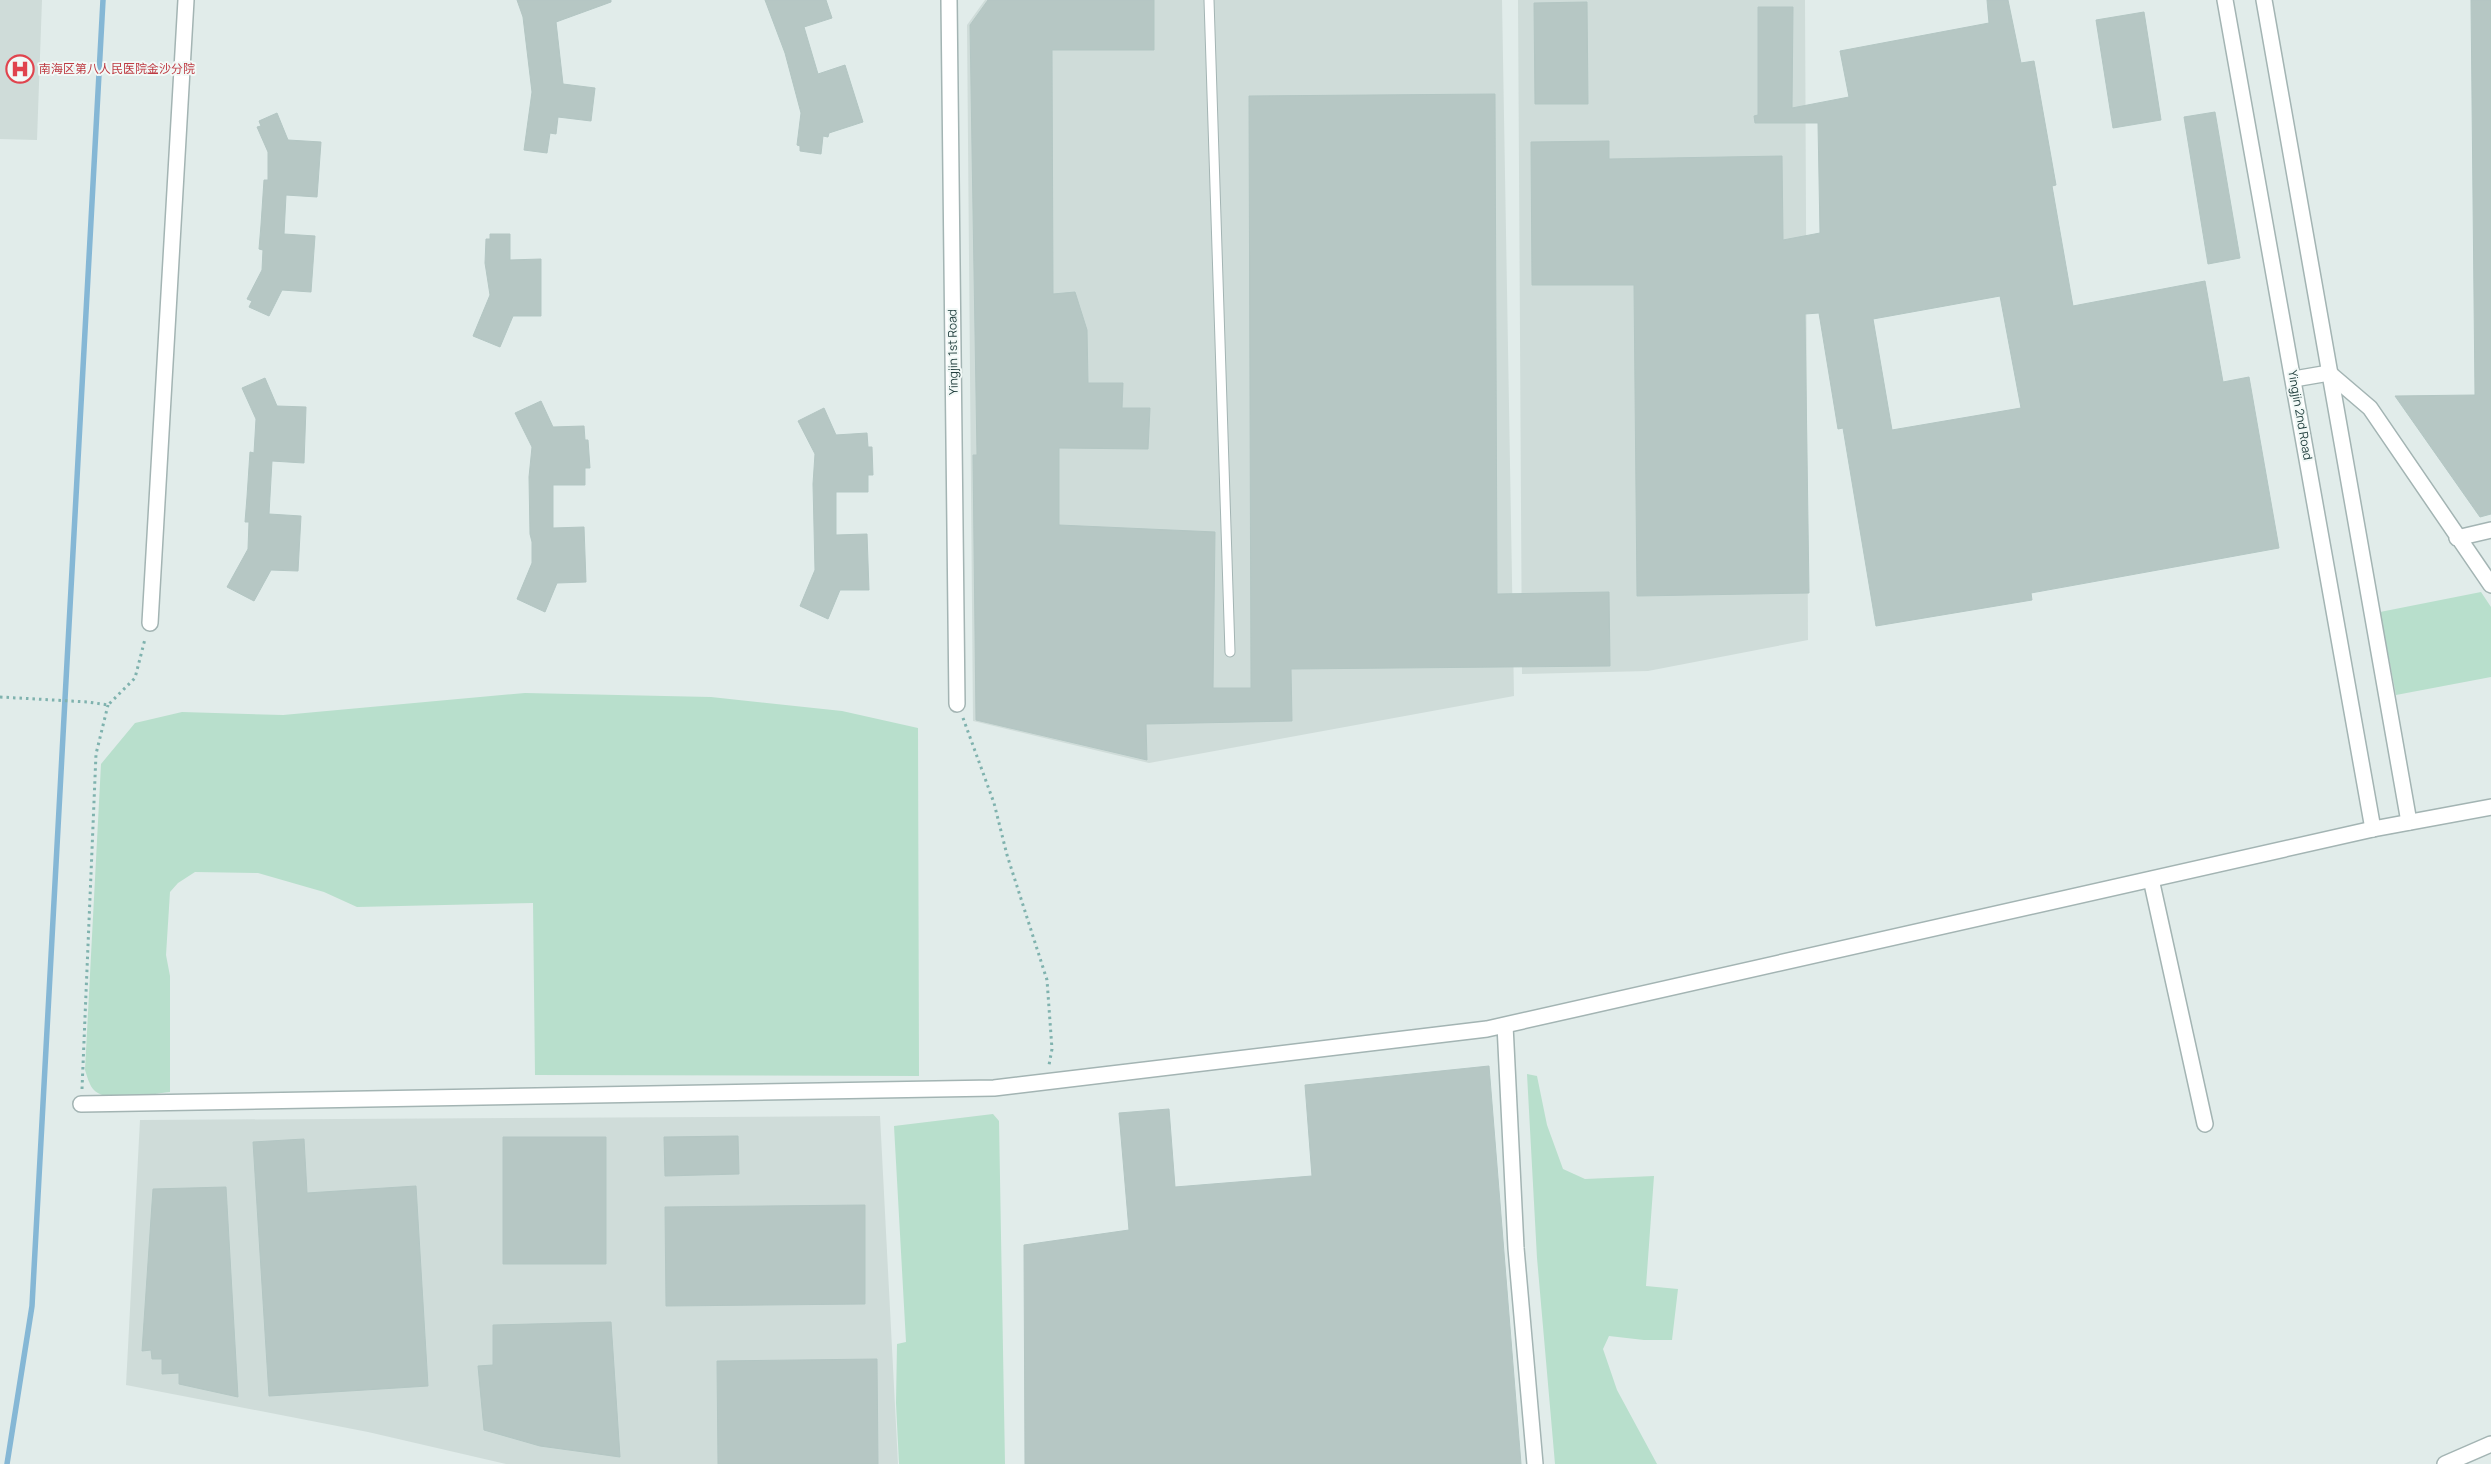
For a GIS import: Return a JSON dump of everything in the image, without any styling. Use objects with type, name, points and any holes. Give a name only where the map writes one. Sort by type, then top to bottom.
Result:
[{"type":"street","points":[[150,623],[186,0]]},
{"type":"street","name":"Yingjin 1st Road","points":[[948,0],[958,704]]},
{"type":"street","name":"Yingjin 2nd Road","points":[[2224,3],[2294,379],[2373,829]]},
{"type":"street","points":[[2267,4],[2409,822]]},
{"type":"street","points":[[2294,379],[2330,372]]},
{"type":"street","points":[[2330,372],[2370,408],[2491,585]]},
{"type":"street","points":[[2458,538],[2491,530]]},
{"type":"street","points":[[81,1104],[994,1088],[1487,1029],[2373,829],[2491,807]]},
{"type":"street","points":[[2151,879],[2205,1124]]},
{"type":"street","points":[[1505,1025],[1516,1248],[1535,1464]]},
{"type":"street","points":[[2445,1464],[2491,1444]]},
{"type":"lane","points":[[1209,0],[1230,652]]},
{"type":"path","points":[[81,1104],[96,754],[108,705],[135,678],[150,623]]},
{"type":"path","points":[[0,697],[88,702],[108,705]]},
{"type":"path","points":[[958,704],[994,803],[1007,856],[1048,980],[1052,1049],[1046,1082]]},
{"type":"shaded area","name":"南海区第八人民医院金沙分院","points":[[0,0],[42,0],[37,140],[0,139]]},
{"type":"shaded area","points":[[985,0],[1502,0],[1514,696],[1149,763],[973,721],[967,25]]},
{"type":"shaded area","points":[[1518,0],[1805,0],[1808,640],[1648,671],[1522,674]]},
{"type":"shaded area","points":[[880,1116],[898,1464],[506,1464],[368,1432],[126,1385],[140,1120]]},
{"type":"green space","points":[[2481,592],[2491,607],[2491,677],[2396,695],[2380,612]]},
{"type":"green space","points":[[525,693],[711,697],[842,711],[918,728],[919,1076],[535,1075],[533,903],[357,907],[324,892],[258,873],[195,872],[178,883],[170,892],[166,955],[170,976],[170,1092],[118,1098],[99,1094],[93,1089],[85,1070],[101,764],[135,723],[182,712],[283,715]]},
{"type":"green space","points":[[1527,1074],[1537,1076],[1547,1125],[1563,1169],[1585,1179],[1654,1176],[1646,1286],[1678,1289],[1672,1340],[1644,1340],[1609,1336],[1603,1349],[1617,1390],[1657,1464],[1555,1464],[1537,1258]]},
{"type":"green space","points":[[993,1114],[999,1121],[1005,1464],[899,1464],[896,1403],[897,1344],[906,1342],[894,1126]]},
{"type":"building","points":[[517,0],[611,0],[611,2],[556,22],[563,84],[595,88],[591,121],[558,117],[556,134],[550,133],[547,153],[524,150],[532,92],[523,17]]},
{"type":"building","points":[[765,0],[826,0],[832,18],[804,27],[818,74],[845,65],[863,122],[829,133],[828,137],[823,136],[821,154],[800,151],[800,146],[797,145],[801,113],[785,53]]},
{"type":"building","points":[[988,0],[1154,0],[1154,50],[1052,50],[1053,294],[1075,292],[1087,330],[1088,383],[1123,383],[1122,408],[1150,408],[1148,449],[1059,448],[1059,525],[1215,532],[1213,688],[1251,688],[1249,96],[1495,94],[1497,594],[1609,592],[1610,666],[1291,669],[1292,721],[1146,724],[1147,760],[976,720],[973,455],[977,455],[970,25]]},
{"type":"building","points":[[1987,0],[2008,0],[2021,63],[2034,61],[2056,185],[2052,186],[2073,306],[2205,281],[2223,382],[2249,377],[2279,548],[2031,593],[2032,600],[1876,626],[1843,428],[1838,429],[1819,313],[1805,314],[1809,593],[1637,596],[1634,285],[1532,285],[1531,142],[1609,141],[1609,159],[1782,156],[1783,240],[1820,233],[1818,123],[1755,123],[1754,116],[1758,115],[1758,7],[1793,7],[1792,108],[1849,97],[1840,51],[1989,23]],"holes":[[[2000,296],[2021,408],[1892,430],[1873,319]]]},
{"type":"building","points":[[2471,0],[2491,0],[2491,514],[2480,517],[2395,396],[2475,395]]},
{"type":"building","points":[[1587,2],[1588,104],[1535,104],[1534,3]]},
{"type":"building","points":[[2144,12],[2161,120],[2113,128],[2096,20]]},
{"type":"building","points":[[2215,112],[2240,258],[2208,264],[2184,117]]},
{"type":"building","points":[[277,113],[288,140],[321,142],[317,197],[286,195],[284,234],[315,236],[311,292],[282,290],[269,316],[249,307],[252,301],[247,299],[262,270],[263,250],[259,249],[264,180],[268,180],[268,152],[257,127],[261,126],[259,121]]},
{"type":"building","points":[[490,234],[510,234],[510,260],[541,259],[541,316],[513,316],[500,347],[473,336],[490,295],[485,263],[486,239],[490,239]]},
{"type":"building","points":[[265,378],[277,406],[306,407],[304,463],[272,461],[269,514],[301,516],[298,571],[271,570],[254,601],[227,587],[248,549],[249,522],[245,522],[250,452],[254,453],[256,419],[242,388]]},
{"type":"building","points":[[541,401],[553,427],[584,426],[585,440],[588,440],[590,468],[585,468],[585,485],[553,485],[553,528],[584,527],[586,582],[557,583],[545,612],[517,599],[532,563],[529,477],[532,447],[515,413]]},
{"type":"building","points":[[824,408],[836,435],[867,433],[868,447],[872,447],[873,475],[868,475],[868,492],[836,492],[836,535],[867,534],[869,590],[840,590],[828,619],[800,606],[815,570],[813,484],[815,454],[798,421]]},
{"type":"building","points":[[1489,1066],[1521,1464],[1025,1464],[1024,1245],[1129,1230],[1119,1113],[1169,1109],[1175,1187],[1312,1176],[1305,1085]]},
{"type":"building","points":[[738,1136],[739,1174],[665,1176],[664,1137]]},
{"type":"building","points":[[503,1137],[606,1137],[606,1264],[503,1264]]},
{"type":"building","points":[[304,1139],[307,1193],[416,1186],[428,1386],[269,1396],[253,1142]]},
{"type":"building","points":[[226,1187],[238,1397],[179,1384],[179,1373],[162,1374],[162,1359],[152,1359],[151,1350],[142,1351],[153,1189]]},
{"type":"building","points":[[865,1205],[865,1304],[666,1306],[665,1207]]},
{"type":"building","points":[[611,1322],[620,1457],[540,1446],[484,1430],[478,1366],[493,1365],[493,1325]]},
{"type":"building","points":[[877,1359],[878,1464],[718,1464],[717,1361]]},
{"type":"waterway","points":[[7,1464],[32,1306],[103,0]]},
{"type":"place","name":"南海区第八人民医院金沙分院","points":[[20,69]]}]
